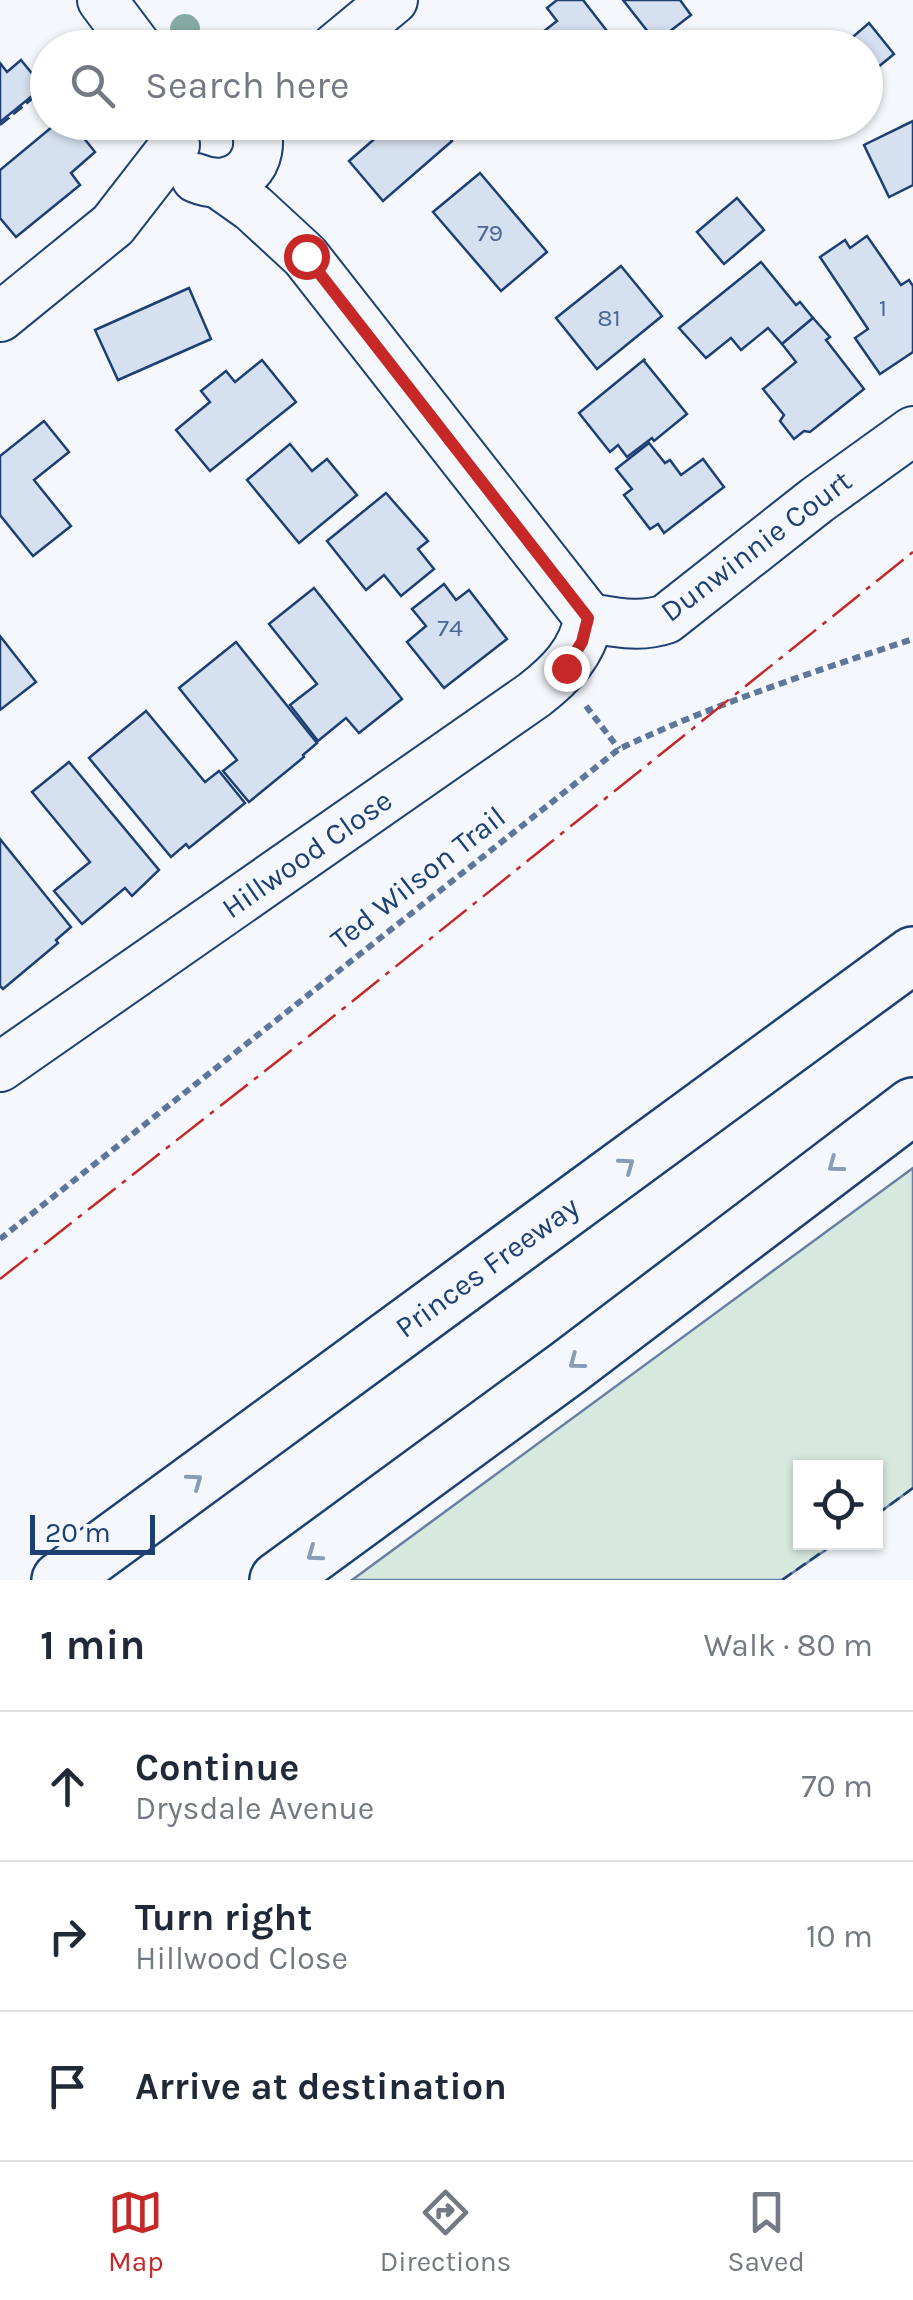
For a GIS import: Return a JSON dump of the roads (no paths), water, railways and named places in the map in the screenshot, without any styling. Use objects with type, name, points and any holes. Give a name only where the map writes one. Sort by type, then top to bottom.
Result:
[{"type":"highway","name":"Princes Freeway","points":[[60,1580],[913,955]]},
{"type":"highway","points":[[278,1580],[569,1368],[913,1106]]},
{"type":"street","points":[[102,0],[126,30]]},
{"type":"street","points":[[357,30],[393,0]]},
{"type":"street","points":[[114,225],[169,140]]},
{"type":"street","points":[[177,140],[178,157],[194,177],[212,183],[253,208],[306,256]]},
{"type":"street","points":[[0,317],[114,225],[212,183],[232,181],[243,175],[252,165],[260,140]]},
{"type":"street","points":[[262,140],[272,194],[306,256],[588,618]]},
{"type":"street","name":"Dunwinnie Court","points":[[588,618],[649,624],[666,618],[829,490],[913,431]]},
{"type":"street","name":"Hillwood Close","points":[[0,1067],[534,696],[570,663],[588,618]]}]
